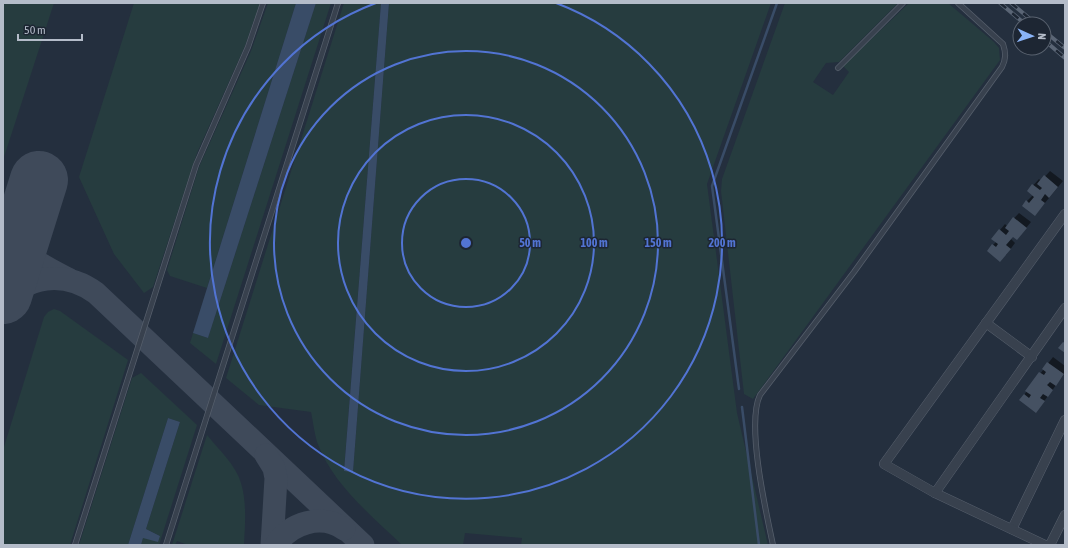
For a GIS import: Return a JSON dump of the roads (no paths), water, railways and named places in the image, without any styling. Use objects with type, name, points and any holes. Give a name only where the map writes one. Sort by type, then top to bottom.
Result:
[{"type":"street","points":[[1045,545],[935,493],[884,464],[1064,217]]},
{"type":"street","points":[[935,493],[1065,308]]},
{"type":"street","points":[[986,323],[1032,357]]},
{"type":"street","points":[[1012,529],[1065,420]]},
{"type":"street","points":[[1050,545],[1065,515]]},
{"type":"lane","points":[[75,545],[196,165],[248,47],[263,3]]},
{"type":"lane","points":[[166,545],[338,3]]},
{"type":"lane","points":[[838,68],[903,3]]},
{"type":"lane","points":[[773,545],[763,493],[756,440],[755,414],[760,395],[858,266],[1002,67],[1005,60],[1006,52],[1003,44],[958,3]]},
{"type":"water","points":[[296,3],[316,3],[208,338],[193,333]]},
{"type":"water","points":[[381,3],[389,3],[353,472],[344,471]]},
{"type":"water","points":[[168,418],[180,422],[146,529],[160,536],[158,542],[143,538],[141,545],[128,545]]},
{"type":"waterway","points":[[739,389],[712,186],[777,3]]},
{"type":"waterway","points":[[742,407],[759,545]]},
{"type":"railway","points":[[1000,3],[1015,16]]},
{"type":"railway","points":[[1011,3],[1026,16]]},
{"type":"railway","points":[[1052,37],[1065,48]]},
{"type":"railway","points":[[1052,47],[1065,58]]}]
